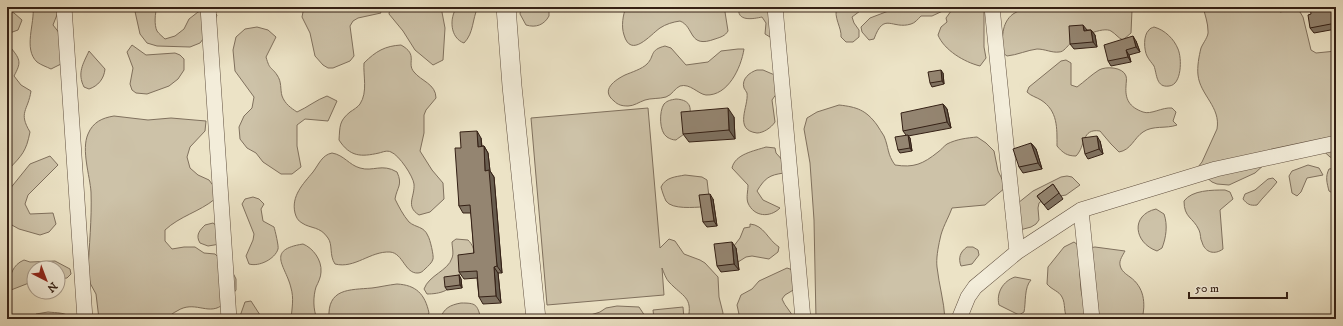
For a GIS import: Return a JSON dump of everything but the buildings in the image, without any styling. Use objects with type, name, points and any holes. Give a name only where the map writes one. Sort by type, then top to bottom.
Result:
[{"type":"street","points":[[64,7],[85,319]]},
{"type":"street","points":[[208,7],[229,319]]},
{"type":"street","points":[[506,7],[512,86],[536,319]]},
{"type":"street","points":[[775,7],[803,319]]},
{"type":"street","points":[[992,7],[1017,252]]},
{"type":"street","points":[[959,319],[968,297],[975,287],[1017,252],[1081,210],[1216,169],[1336,143]]},
{"type":"street","points":[[1081,210],[1092,319]]},
{"type":"shaded area","points":[[33,7],[60,7],[53,25],[64,39],[61,64],[51,69],[37,62],[33,57],[30,36]]},
{"type":"shaded area","points":[[134,7],[157,7],[155,26],[158,32],[165,39],[175,36],[184,29],[189,19],[198,12],[208,8],[217,15],[213,26],[200,43],[190,47],[157,46],[147,43],[140,34]]},
{"type":"shaded area","points":[[308,7],[378,7],[381,13],[358,18],[353,21],[350,26],[354,56],[350,61],[333,68],[328,68],[315,56],[310,33],[302,17],[303,12]]},
{"type":"shaded area","points":[[390,7],[441,7],[445,28],[443,60],[433,65],[415,50],[403,31],[389,14]]},
{"type":"shaded area","points":[[457,7],[478,7],[470,35],[464,43],[456,37],[452,27],[454,12]]},
{"type":"shaded area","points":[[521,7],[549,7],[549,16],[542,24],[533,26],[526,25],[520,14]]},
{"type":"shaded area","points":[[626,7],[720,7],[725,12],[728,31],[719,38],[700,41],[693,36],[685,24],[680,21],[665,25],[641,43],[631,45],[627,42],[623,32],[623,21]]},
{"type":"shaded area","points":[[739,7],[770,7],[775,35],[770,37],[765,34],[766,23],[762,17],[750,19],[743,17],[740,15]]},
{"type":"shaded area","points":[[837,7],[856,7],[860,11],[852,17],[859,30],[859,37],[853,42],[846,42],[841,37],[836,15]]},
{"type":"shaded area","points":[[895,7],[947,7],[947,9],[932,16],[921,16],[911,24],[885,24],[881,26],[874,39],[869,40],[862,32],[861,27],[870,18]]},
{"type":"shaded area","points":[[954,7],[984,7],[984,47],[986,58],[980,66],[955,55],[945,46],[938,35],[941,27],[947,22],[946,18]]},
{"type":"shaded area","points":[[1028,7],[1134,7],[1132,10],[1131,33],[1123,40],[1111,31],[1102,30],[1079,38],[1061,52],[1037,49],[1007,56],[1003,53],[1002,42],[1006,22],[1013,14]]},
{"type":"shaded area","points":[[1203,7],[1277,7],[1280,12],[1296,9],[1303,17],[1311,50],[1316,53],[1336,51],[1336,159],[1330,157],[1317,145],[1266,163],[1255,173],[1229,185],[1212,182],[1200,172],[1198,167],[1202,162],[1217,129],[1216,114],[1202,89],[1198,75],[1198,62],[1201,48],[1208,33]]},
{"type":"shaded area","points":[[7,10],[14,13],[22,20],[18,30],[7,34]]},
{"type":"shaded area","points":[[257,27],[268,30],[276,37],[266,57],[270,66],[279,78],[282,96],[288,106],[297,112],[327,96],[337,101],[328,121],[305,119],[297,125],[297,146],[301,167],[292,174],[281,174],[263,162],[256,153],[247,148],[240,139],[239,127],[244,116],[252,108],[254,97],[235,71],[233,50],[236,37],[245,29]]},
{"type":"shaded area","points":[[1154,27],[1162,30],[1172,38],[1179,53],[1179,76],[1173,84],[1169,86],[1159,83],[1154,66],[1146,53],[1146,35],[1150,29]]},
{"type":"shaded area","points":[[132,45],[146,55],[175,53],[180,55],[184,59],[184,70],[178,79],[169,86],[147,94],[136,93],[132,90],[130,84],[133,68],[127,52]]},
{"type":"shaded area","points":[[401,45],[410,52],[412,69],[434,89],[436,98],[426,110],[424,115],[424,133],[420,151],[432,170],[443,183],[444,199],[430,212],[419,215],[412,208],[414,189],[413,180],[398,157],[388,151],[367,155],[352,153],[343,146],[339,140],[342,121],[346,115],[359,105],[364,94],[364,63],[381,50]]},
{"type":"shaded area","points":[[665,46],[671,48],[686,65],[708,62],[721,51],[744,49],[740,64],[732,80],[721,91],[714,94],[706,95],[684,85],[678,87],[666,97],[647,99],[628,106],[619,104],[610,97],[608,93],[610,86],[613,83],[621,77],[645,66],[654,51]]},
{"type":"shaded area","points":[[7,48],[11,48],[17,56],[19,62],[14,76],[21,85],[31,91],[24,116],[26,125],[30,132],[27,144],[23,153],[9,169],[7,168]]},
{"type":"shaded area","points":[[89,51],[105,69],[100,82],[89,89],[84,87],[81,73]]},
{"type":"shaded area","points":[[1066,60],[1071,63],[1071,85],[1077,87],[1099,70],[1110,68],[1118,69],[1126,76],[1127,99],[1134,108],[1146,113],[1172,108],[1176,112],[1173,121],[1177,125],[1147,130],[1140,134],[1127,149],[1119,152],[1100,131],[1090,132],[1076,156],[1065,154],[1057,146],[1056,126],[1051,109],[1047,104],[1027,92],[1029,87],[1061,61]]},
{"type":"shaded area","points":[[757,70],[763,70],[777,76],[777,93],[772,100],[775,122],[767,130],[757,133],[750,131],[744,122],[747,93],[743,85],[747,76]]},
{"type":"shaded area","points":[[676,99],[688,103],[690,106],[690,113],[686,131],[676,140],[673,140],[667,137],[662,131],[661,111],[664,104],[668,101]]},
{"type":"shaded area","points":[[839,105],[861,110],[873,120],[884,136],[889,154],[895,165],[908,166],[918,164],[933,156],[947,144],[966,138],[977,137],[994,151],[998,171],[1006,187],[985,205],[952,208],[941,235],[937,253],[937,264],[945,319],[816,319],[814,220],[810,163],[804,129],[807,118],[817,112]]},
{"type":"shaded area","points":[[648,108],[660,248],[669,239],[675,241],[684,254],[705,263],[718,277],[719,297],[723,313],[722,319],[688,319],[689,306],[686,298],[668,281],[662,268],[664,295],[547,305],[531,118]]},
{"type":"shaded area","points":[[114,116],[148,120],[171,118],[206,121],[205,131],[190,147],[187,157],[190,168],[198,175],[209,180],[215,188],[215,199],[177,221],[165,230],[165,241],[172,249],[195,247],[204,253],[215,254],[231,269],[236,279],[236,290],[223,305],[211,309],[195,307],[183,308],[173,313],[168,319],[99,319],[96,294],[90,283],[88,272],[91,192],[85,148],[86,140],[92,126],[102,119]]},
{"type":"shaded area","points":[[766,147],[775,148],[776,153],[785,163],[784,173],[768,178],[762,183],[757,191],[763,200],[780,208],[767,215],[758,213],[751,208],[747,199],[748,185],[732,168],[737,159],[741,156]]},
{"type":"shaded area","points":[[332,153],[340,156],[356,167],[365,169],[387,168],[397,172],[400,183],[395,199],[409,222],[424,230],[431,244],[433,259],[423,271],[419,273],[410,270],[398,256],[390,252],[376,254],[349,264],[335,264],[328,238],[325,234],[322,231],[305,225],[298,220],[294,207],[296,196],[323,158]]},
{"type":"shaded area","points":[[50,156],[58,165],[28,195],[25,204],[30,214],[53,213],[56,224],[49,232],[40,235],[19,229],[10,224],[7,218],[7,196],[9,190],[30,164]]},
{"type":"shaded area","points":[[1308,165],[1319,168],[1323,175],[1307,178],[1301,192],[1297,196],[1292,193],[1289,176],[1292,171]]},
{"type":"shaded area","points":[[1336,168],[1336,195],[1329,191],[1327,177],[1329,169]]},
{"type":"shaded area","points":[[685,175],[702,177],[707,180],[709,197],[703,207],[678,207],[669,204],[666,201],[661,187],[665,181]]},
{"type":"shaded area","points":[[1061,177],[1072,177],[1080,185],[1066,195],[1044,199],[1039,203],[1039,220],[1036,224],[1020,230],[1013,207],[1033,191]]},
{"type":"shaded area","points":[[1273,178],[1277,182],[1257,205],[1249,204],[1243,199],[1245,194],[1255,190],[1268,179]]},
{"type":"shaded area","points":[[1225,190],[1230,192],[1233,199],[1220,210],[1223,249],[1217,252],[1211,252],[1203,246],[1199,230],[1187,214],[1184,207],[1184,201],[1188,197],[1197,193]]},
{"type":"shaded area","points":[[253,197],[259,199],[264,204],[261,209],[263,221],[274,227],[278,249],[274,256],[270,259],[253,265],[249,264],[246,256],[254,234],[242,204],[245,199]]},
{"type":"shaded area","points":[[1156,209],[1164,214],[1166,227],[1165,240],[1162,248],[1157,251],[1143,242],[1138,229],[1142,217],[1148,212]]},
{"type":"shaded area","points":[[213,223],[220,228],[220,244],[208,246],[200,243],[198,235],[200,231],[205,225]]},
{"type":"shaded area","points":[[750,224],[759,227],[779,247],[778,252],[769,259],[752,256],[746,257],[738,262],[730,251],[740,238],[744,228],[750,227]]},
{"type":"shaded area","points":[[456,239],[468,240],[473,247],[474,254],[470,270],[456,276],[455,281],[445,291],[427,294],[424,289],[426,284],[450,262],[453,254],[452,242]]},
{"type":"shaded area","points":[[1074,242],[1078,245],[1081,290],[1086,313],[1083,319],[1068,319],[1066,317],[1062,297],[1047,284],[1048,267],[1064,247]]},
{"type":"shaded area","points":[[303,244],[310,248],[316,255],[321,268],[314,295],[314,307],[317,319],[291,319],[292,292],[281,260],[281,255],[284,250]]},
{"type":"shaded area","points":[[967,247],[973,247],[978,250],[979,255],[972,264],[961,266],[960,255]]},
{"type":"shaded area","points":[[1095,247],[1125,251],[1120,265],[1123,271],[1135,281],[1141,290],[1144,301],[1142,319],[1094,319],[1089,248]]},
{"type":"shaded area","points":[[26,261],[26,284],[11,290],[7,286],[14,268],[20,262]]},
{"type":"shaded area","points":[[66,267],[70,269],[71,274],[67,278]]},
{"type":"shaded area","points":[[787,268],[793,270],[795,289],[785,295],[782,299],[794,319],[740,319],[737,305],[741,295],[752,289],[759,281]]},
{"type":"shaded area","points":[[1015,277],[1031,280],[1026,291],[1024,312],[1019,315],[999,305],[998,301],[1001,288],[1007,281]]},
{"type":"shaded area","points":[[397,284],[409,286],[419,292],[425,301],[429,313],[425,319],[329,319],[329,309],[332,301],[341,293],[355,289]]},
{"type":"shaded area","points":[[251,301],[260,315],[259,319],[239,319],[245,302]]},
{"type":"shaded area","points":[[461,303],[470,303],[475,305],[481,319],[440,319],[443,312],[448,308]]},
{"type":"shaded area","points":[[617,306],[639,307],[647,319],[578,319],[600,312],[606,308]]},
{"type":"shaded area","points":[[683,307],[684,319],[654,319],[653,310]]},
{"type":"shaded area","points":[[48,312],[64,314],[72,319],[32,319],[36,314]]}]
